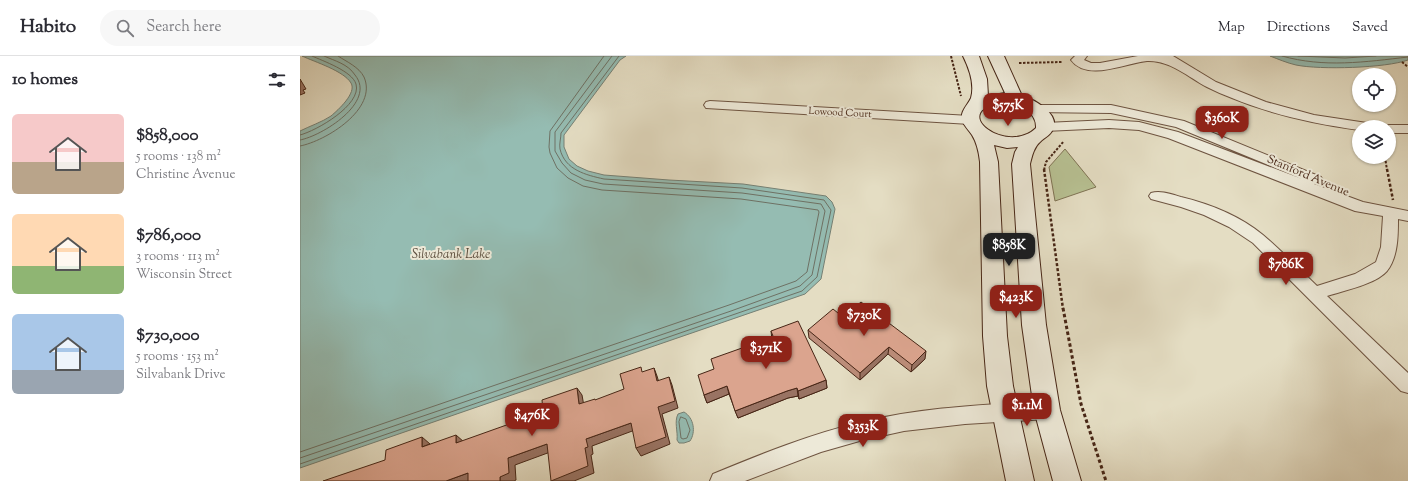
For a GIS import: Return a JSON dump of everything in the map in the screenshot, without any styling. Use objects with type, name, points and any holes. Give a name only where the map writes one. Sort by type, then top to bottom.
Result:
[{"type":"main road","points":[[971,56],[980,77],[980,96],[971,114]]},
{"type":"main road","points":[[996,56],[1016,100]]},
{"type":"main road","points":[[971,114],[982,102],[992,99],[1016,100],[1037,109],[1045,121],[1039,133],[1024,152],[1020,164],[1034,325],[1047,410],[1067,481]]},
{"type":"main road","points":[[971,114],[990,138],[1003,142],[1016,143],[1039,133]]},
{"type":"main road","points":[[971,114],[988,152],[995,336],[1000,386],[1020,481]]},
{"type":"street","points":[[1079,58],[1085,66],[1093,67],[1148,58],[1173,61],[1212,85],[1261,104],[1314,119],[1352,125]]},
{"type":"street","name":"Lowood Court","points":[[710,105],[971,114]]},
{"type":"street","name":"Stanford Avenue","points":[[1037,109],[1112,109],[1180,124],[1391,212]]},
{"type":"street","name":"Stanford Avenue","points":[[1039,133],[1109,124],[1139,126],[1173,135],[1360,208],[1408,216]]},
{"type":"street","points":[[1396,128],[1408,129]]},
{"type":"street","points":[[1156,196],[1184,202],[1216,212],[1241,226],[1258,239],[1408,385]]},
{"type":"street","points":[[1314,293],[1365,277],[1381,267],[1387,253],[1391,212]]},
{"type":"street","points":[[720,481],[820,442],[883,426],[916,421],[1005,412],[1047,410]]},
{"type":"path","points":[[951,56],[971,114]]},
{"type":"path","points":[[1019,63],[1079,58]]},
{"type":"path","points":[[1402,62],[1408,67]]},
{"type":"path","points":[[1067,138],[1061,142],[1046,162],[1044,169],[1066,329],[1074,371],[1081,404],[1106,481]]},
{"type":"path","points":[[1386,164],[1394,201],[1391,212]]},
{"type":"green space","points":[[1065,149],[1096,187],[1055,201],[1049,167]]},
{"type":"water","name":"Silvabank Lake","points":[[302,56],[626,56],[620,60],[564,135],[564,147],[569,159],[577,166],[588,171],[604,175],[743,184],[826,196],[832,202],[835,209],[821,279],[805,294],[300,468],[300,131],[331,116],[346,101],[352,87],[351,83],[342,75],[329,67]]},
{"type":"water","points":[[1270,56],[1408,56],[1408,60],[1385,65],[1336,68],[1296,65]]},
{"type":"water","points":[[684,412],[692,421],[693,434],[690,441],[679,443],[677,440],[676,420],[678,414]]},
{"type":"building","points":[[861,302],[926,351],[912,365],[889,347],[860,373],[808,330],[833,309],[843,317]]},
{"type":"building","points":[[798,321],[826,380],[798,391],[797,388],[787,391],[735,411],[727,386],[704,395],[698,375],[714,369],[711,359],[742,348],[747,360],[778,349],[771,331]]},
{"type":"building","points":[[641,367],[642,372],[654,368],[657,381],[669,377],[675,401],[658,407],[666,437],[636,448],[631,423],[586,439],[588,447],[585,448],[588,466],[551,481],[547,444],[508,458],[509,473],[500,477],[500,481],[468,481],[468,473],[446,481],[323,481],[385,460],[386,450],[422,437],[422,447],[456,435],[456,443],[543,412],[542,400],[577,388],[579,404],[595,400],[624,389],[620,374]]}]
